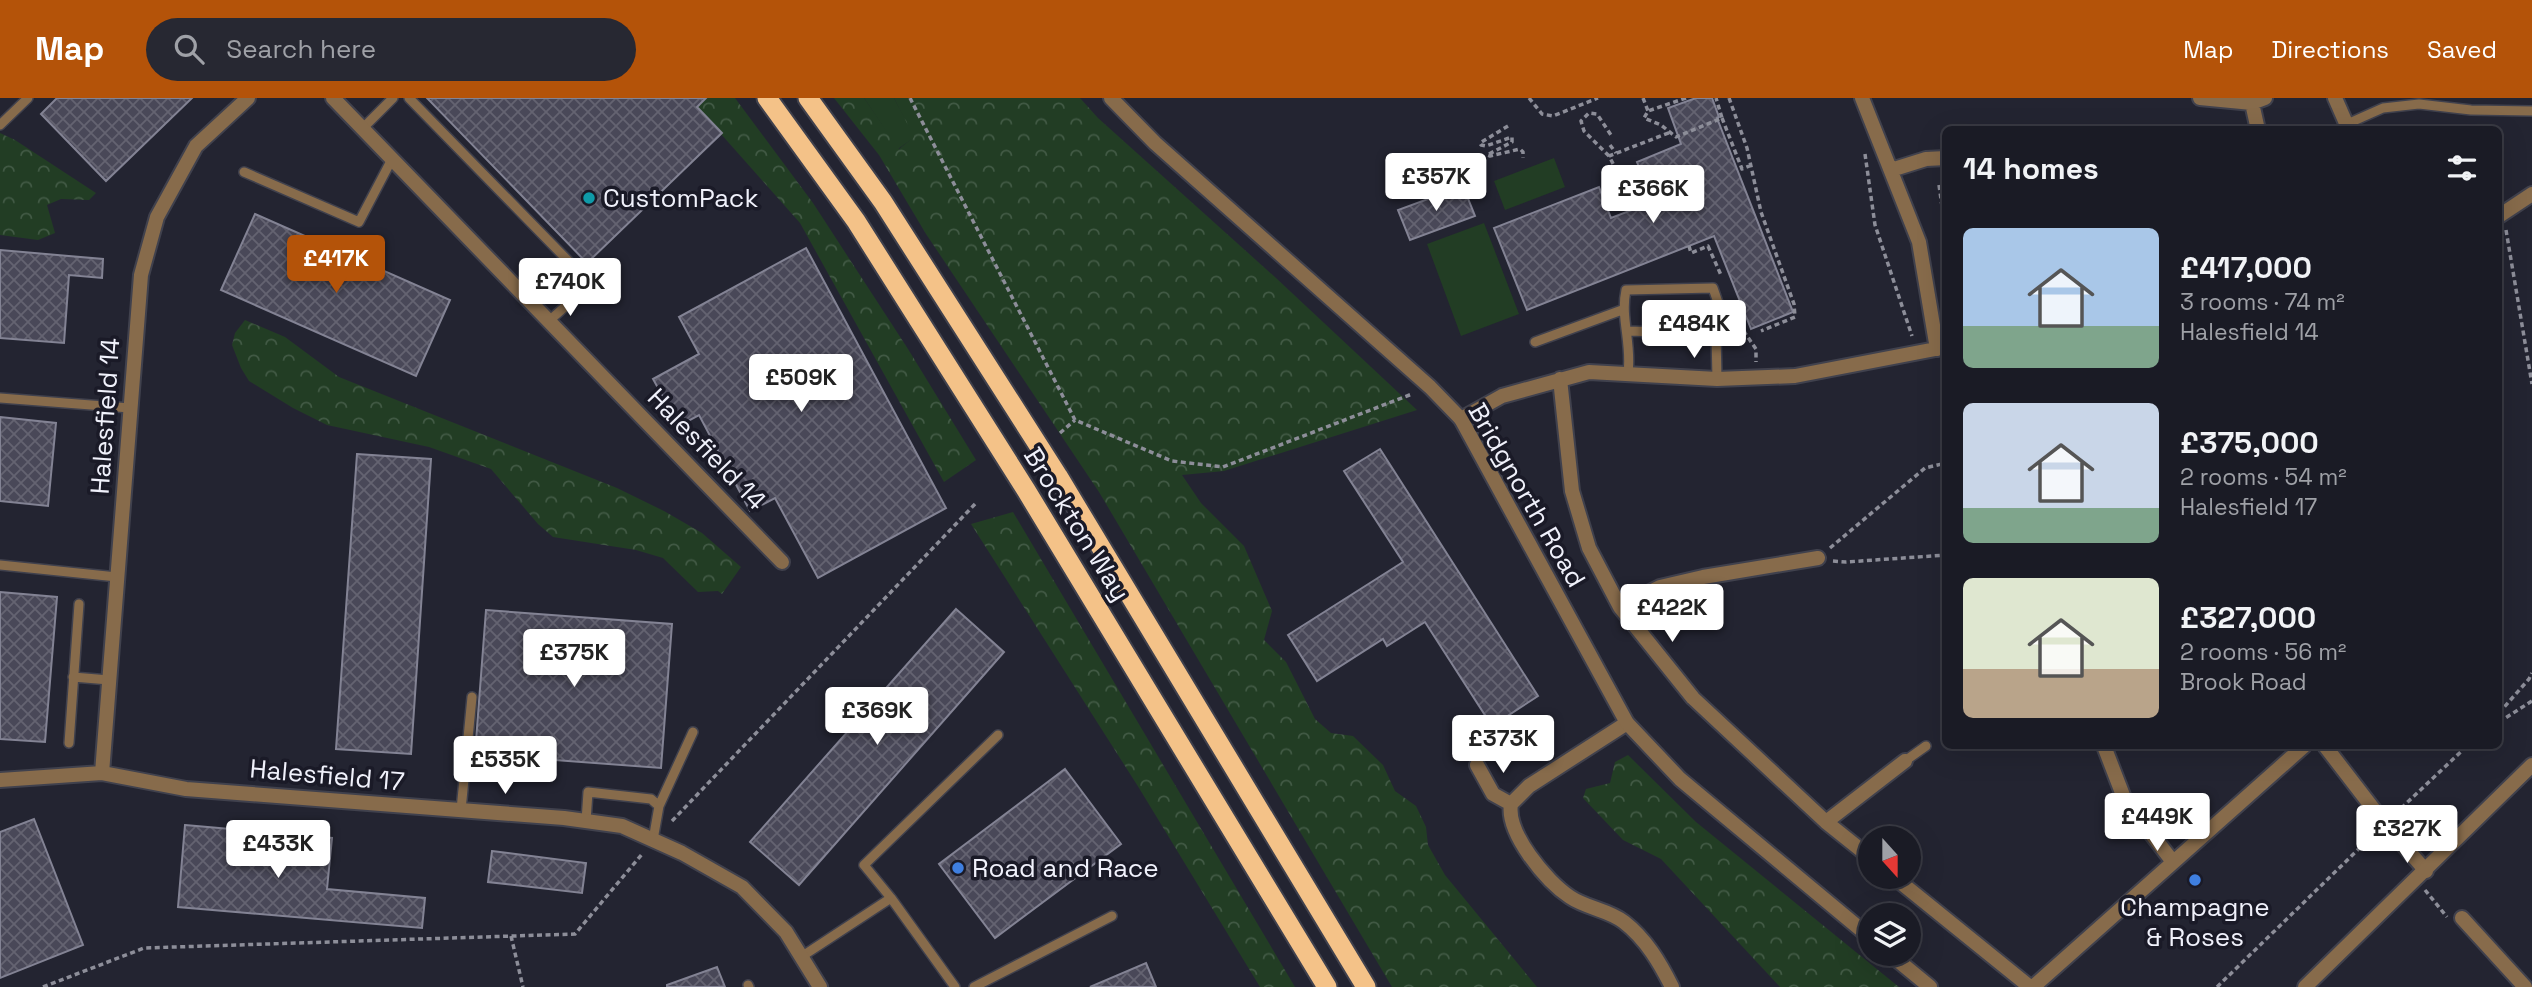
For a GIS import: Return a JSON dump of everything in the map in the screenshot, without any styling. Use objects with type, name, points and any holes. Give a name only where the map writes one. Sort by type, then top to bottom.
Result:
[{"type":"highway","name":"Brockton Way","points":[[767,98],[856,221],[1018,479],[1327,987]]},
{"type":"highway","name":"Brockton Way","points":[[808,98],[883,202],[1058,476],[1366,987]]},
{"type":"street","name":"Halesfield 14","points":[[102,772],[141,275],[157,217],[195,146],[248,98]]},
{"type":"street","name":"Halesfield 14","points":[[333,98],[782,562]]},
{"type":"street","name":"Bridgnorth Road","points":[[1111,98],[1155,143],[1430,387],[1461,419],[1627,723],[1680,779],[1858,927]]},
{"type":"street","points":[[1461,419],[1502,396],[1589,372],[1717,379],[1795,376],[1941,348],[1919,242],[1862,98]]},
{"type":"street","points":[[2200,98],[2258,100],[2258,126]]},
{"type":"street","points":[[2335,98],[2348,126]]},
{"type":"street","points":[[1891,170],[1926,159],[1942,158]]},
{"type":"street","points":[[2502,214],[2532,194]]},
{"type":"street","points":[[1560,379],[1572,491],[1589,548],[1620,607],[1692,698],[1826,822],[1858,848]]},
{"type":"street","points":[[1620,607],[1660,587],[1818,558]]},
{"type":"street","points":[[1627,723],[1530,786],[1511,804],[1510,813],[1514,827],[1542,874],[1570,898],[1623,921],[1658,957],[1672,987]]},
{"type":"street","points":[[2105,749],[2124,798],[2173,862]]},
{"type":"street","points":[[1909,889],[2032,987],[2301,749]]},
{"type":"street","points":[[2327,749],[2421,876]]},
{"type":"street","points":[[1826,822],[1905,761]]},
{"type":"street","points":[[1477,765],[1493,794],[1511,804]]},
{"type":"street","points":[[2305,987],[2532,765]]},
{"type":"street","name":"Halesfield 17","points":[[0,780],[102,772],[186,789],[461,810],[622,826],[682,853],[742,887],[786,932],[820,987]]},
{"type":"street","points":[[2462,918],[2525,987]]},
{"type":"street","points":[[1905,966],[1930,987]]},
{"type":"lane","points":[[0,125],[28,98]]},
{"type":"lane","points":[[362,129],[393,98]]},
{"type":"lane","points":[[409,98],[583,276],[584,281],[579,291],[549,321]]},
{"type":"lane","points":[[2350,126],[2383,108],[2419,104],[2471,110],[2532,111]]},
{"type":"lane","points":[[244,172],[359,222],[392,159]]},
{"type":"lane","points":[[1628,373],[1629,331],[1622,310],[1626,290],[1713,288],[1722,314],[1716,334],[1717,379]]},
{"type":"lane","points":[[1535,342],[1622,310]]},
{"type":"lane","points":[[1629,331],[1716,334]]},
{"type":"lane","points":[[0,398],[130,408]]},
{"type":"lane","points":[[0,565],[117,577]]},
{"type":"lane","points":[[69,743],[79,604]]},
{"type":"lane","points":[[73,677],[109,680]]},
{"type":"lane","points":[[461,810],[472,697]]},
{"type":"lane","points":[[653,840],[659,806],[693,732]]},
{"type":"lane","points":[[955,987],[864,865],[998,735]]},
{"type":"lane","points":[[1905,761],[1926,746]]},
{"type":"lane","points":[[586,821],[588,792],[650,799],[659,806]]},
{"type":"lane","points":[[802,957],[891,898]]},
{"type":"lane","points":[[974,987],[1112,916]]},
{"type":"path","points":[[910,98],[1076,420],[1172,461],[1223,467],[1430,387]]},
{"type":"path","points":[[1529,98],[1542,114],[1553,116],[1598,98]]},
{"type":"path","points":[[1643,98],[1648,111]]},
{"type":"path","points":[[1686,98],[1648,111],[1644,118],[1661,125],[1676,137],[1722,118]]},
{"type":"path","points":[[1716,98],[1741,169],[1752,165]]},
{"type":"path","points":[[1729,98],[1752,165],[1761,212],[1794,304],[1795,317],[1761,331]]},
{"type":"path","points":[[1611,135],[1597,114],[1589,113],[1581,121],[1584,131],[1609,156],[1621,179]]},
{"type":"path","points":[[1508,126],[1480,143],[1481,145],[1512,137],[1512,142],[1487,155],[1520,149],[1523,158]]},
{"type":"path","points":[[1609,156],[1671,132]]},
{"type":"path","points":[[1610,145],[1616,153]]},
{"type":"path","points":[[1864,146],[1875,225],[1914,341]]},
{"type":"path","points":[[1629,178],[1636,204],[1630,206],[1621,194],[1618,183],[1621,179],[1629,178]]},
{"type":"path","points":[[1939,185],[1942,206]]},
{"type":"path","points":[[2502,220],[2532,384]]},
{"type":"path","points":[[1745,333],[1756,349],[1756,367],[1775,376]]},
{"type":"path","points":[[1060,433],[1076,420]]},
{"type":"path","points":[[1818,558],[1924,468],[1942,464]]},
{"type":"path","points":[[1818,558],[1846,562],[1942,555]]},
{"type":"path","points":[[2502,710],[2532,673]]},
{"type":"path","points":[[2502,720],[2532,701]]},
{"type":"path","points":[[2217,987],[2465,749]]},
{"type":"path","points":[[2421,876],[2448,919],[2462,918]]},
{"type":"path","points":[[511,936],[523,987]]},
{"type":"green space","points":[[706,98],[735,98],[813,203],[908,349],[976,460],[944,482],[800,223],[697,107]]},
{"type":"green space","points":[[834,98],[864,98],[899,149],[914,137],[894,98],[1080,98],[1098,118],[1276,278],[1417,410],[1224,471],[1182,475],[1201,503],[1244,546],[1272,611],[1264,640],[1286,662],[1315,719],[1331,733],[1353,736],[1383,765],[1395,791],[1416,806],[1426,827],[1428,845],[1445,875],[1537,987],[1392,987],[1099,492],[926,234],[879,155]]},
{"type":"green space","points":[[864,98],[894,98],[915,137],[898,149]]},
{"type":"green space","points":[[0,133],[96,193],[89,200],[61,199],[47,205],[55,233],[38,240],[0,235]]},
{"type":"green space","points":[[1554,158],[1565,187],[1505,210],[1494,181]]},
{"type":"green space","points":[[1484,223],[1519,314],[1461,336],[1427,244]]},
{"type":"green space","points":[[245,320],[285,337],[339,377],[617,488],[664,511],[702,533],[741,567],[722,594],[718,591],[698,592],[663,558],[636,550],[553,537],[538,524],[491,469],[429,447],[327,425],[249,381],[232,345],[235,333]]},
{"type":"green space","points":[[1013,512],[1295,987],[1260,987],[1139,788],[971,524]]},
{"type":"green space","points":[[1628,755],[1696,822],[1858,954],[1858,966],[1873,966],[1899,987],[1780,987],[1661,859],[1623,840],[1583,798],[1586,789],[1610,783],[1615,762]]},
{"type":"building","points":[[57,98],[192,98],[106,181],[41,114]]},
{"type":"building","name":"CustomPack","points":[[427,98],[706,98],[697,107],[722,133],[587,263]]},
{"type":"building","points":[[1696,98],[1712,98],[1719,117],[1717,118],[1793,312],[1751,329],[1714,236],[1527,310],[1494,228],[1599,187],[1611,218],[1653,202],[1637,162],[1681,144],[1668,108]]},
{"type":"building","points":[[1463,186],[1475,216],[1410,240],[1398,210]]},
{"type":"building","points":[[255,214],[450,300],[416,376],[221,290]]},
{"type":"building","points":[[806,248],[946,508],[818,578],[775,498],[750,511],[699,415],[679,426],[653,379],[699,354],[679,317]]},
{"type":"building","points":[[0,250],[103,259],[102,278],[69,275],[64,343],[0,338]]},
{"type":"building","points":[[0,417],[56,423],[48,506],[0,501]]},
{"type":"building","points":[[1380,449],[1538,696],[1492,726],[1425,622],[1387,646],[1383,639],[1317,681],[1288,635],[1403,562],[1344,471]]},
{"type":"building","points":[[357,454],[431,459],[411,754],[336,749]]},
{"type":"building","points":[[0,592],[57,597],[45,742],[0,739]]},
{"type":"building","points":[[956,609],[1004,652],[799,885],[750,842]]},
{"type":"building","points":[[486,610],[672,624],[661,768],[475,754]]},
{"type":"building","points":[[1065,769],[1121,844],[995,938],[939,864]]},
{"type":"building","points":[[34,819],[83,945],[0,978],[0,832]]},
{"type":"building","points":[[185,825],[332,838],[327,889],[425,898],[422,928],[178,907]]},
{"type":"building","points":[[492,851],[586,863],[582,893],[488,882]]},
{"type":"building","points":[[1146,963],[1156,987],[1090,987]]},
{"type":"building","points":[[717,967],[725,987],[667,987],[667,985]]},
{"type":"place","name":"CustomPack","points":[[589,198]]},
{"type":"place","name":"Road and Race","points":[[958,868]]},
{"type":"place","name":"Champagne & Roses","points":[[2195,880]]}]
